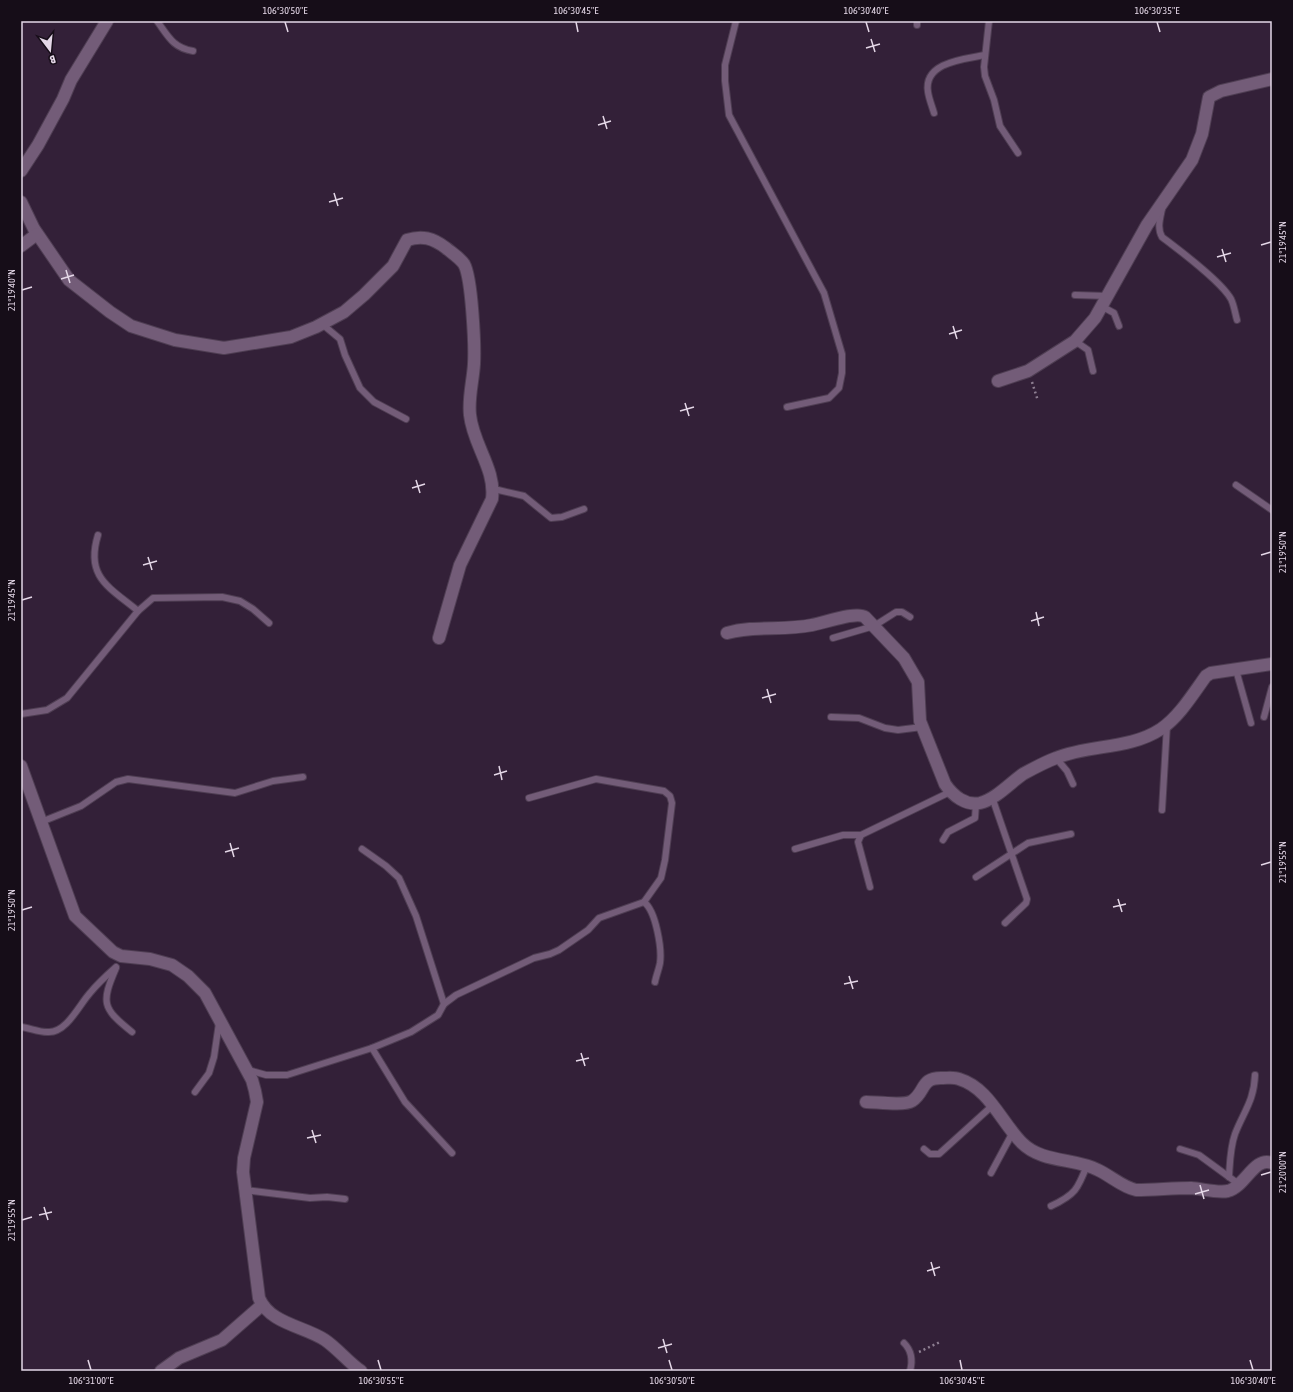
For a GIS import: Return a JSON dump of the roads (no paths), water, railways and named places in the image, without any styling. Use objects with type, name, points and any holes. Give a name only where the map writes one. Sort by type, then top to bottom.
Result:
[{"type":"street","points":[[21,171],[42,138],[63,99],[70,80],[107,21]]},
{"type":"street","points":[[998,381],[1028,371],[1075,340],[1086,330],[1103,307],[1143,231],[1192,160],[1198,146],[1209,97],[1221,91],[1272,80]]},
{"type":"street","points":[[21,202],[37,234],[70,280],[131,326],[175,340],[224,348],[291,337],[322,324],[344,312],[364,295],[393,266],[406,240],[421,237],[429,238],[442,245],[459,259],[464,265],[467,276],[474,335],[474,363],[469,414],[472,430],[492,478],[494,489],[492,499],[460,565],[439,638]]},
{"type":"street","points":[[21,246],[37,234]]},
{"type":"street","points":[[727,633],[749,627],[777,629],[810,626],[862,615],[904,658],[918,682],[919,718],[945,784],[950,792],[964,801],[976,803],[992,797],[1023,774],[1056,758],[1071,753],[1120,746],[1138,740],[1161,729],[1168,724],[1206,676],[1212,673],[1271,666]]},
{"type":"street","points":[[21,766],[75,916],[119,961],[150,959],[172,966],[188,976],[205,993],[252,1080],[257,1102],[244,1158],[243,1172],[259,1298],[262,1305],[274,1316],[325,1340],[361,1371]]},
{"type":"street","points":[[866,1102],[911,1102],[927,1080],[936,1077],[958,1078],[979,1090],[1022,1144],[1036,1152],[1059,1160],[1087,1165],[1128,1188],[1136,1190],[1191,1188],[1228,1191],[1240,1185],[1256,1166],[1265,1161],[1272,1163]]},
{"type":"street","points":[[161,1371],[178,1358],[222,1340],[262,1305]]},
{"type":"lane","points":[[157,21],[173,43],[182,49],[193,51]]},
{"type":"lane","points":[[736,21],[725,65],[725,81],[729,115],[824,293],[842,354],[842,373],[839,388],[829,398],[787,407]]},
{"type":"lane","points":[[989,21],[985,55],[985,76],[994,100],[1000,126],[1018,153]]},
{"type":"lane","points":[[934,113],[928,91],[928,84],[936,70],[949,62],[985,55]]},
{"type":"lane","points":[[1164,201],[1159,224],[1159,232],[1162,237],[1196,264],[1226,292],[1231,299],[1237,320]]},
{"type":"lane","points":[[1075,295],[1108,296]]},
{"type":"lane","points":[[1103,307],[1114,313],[1119,326]]},
{"type":"lane","points":[[322,324],[340,339],[345,355],[360,388],[374,402],[406,419]]},
{"type":"lane","points":[[1075,340],[1088,350],[1093,371]]},
{"type":"lane","points":[[1236,485],[1272,510]]},
{"type":"lane","points":[[494,489],[524,496],[546,514],[555,518],[584,509]]},
{"type":"lane","points":[[98,535],[93,550],[94,564],[105,584],[138,611]]},
{"type":"lane","points":[[21,714],[47,710],[66,698],[138,611],[153,598],[222,597],[240,601],[253,609],[269,623]]},
{"type":"lane","points":[[832,638],[874,626],[896,612],[902,612],[910,616]]},
{"type":"lane","points":[[1236,670],[1251,723]]},
{"type":"lane","points":[[1264,717],[1272,687]]},
{"type":"lane","points":[[830,717],[859,718],[885,728],[898,730],[922,727]]},
{"type":"lane","points":[[1162,810],[1168,724]]},
{"type":"lane","points":[[1056,758],[1067,770],[1073,784]]},
{"type":"lane","points":[[42,822],[81,806],[116,782],[128,779],[235,793],[273,781],[303,778]]},
{"type":"lane","points":[[246,1070],[266,1075],[287,1074],[372,1048],[411,1032],[438,1015],[444,1004],[463,992],[534,958],[559,950],[588,930],[599,918],[644,902],[661,878],[665,860],[672,803],[670,796],[664,791],[596,779],[529,798]]},
{"type":"lane","points":[[795,848],[843,834],[861,835],[950,792]]},
{"type":"lane","points":[[992,797],[1027,899],[1026,903],[1005,924]]},
{"type":"lane","points":[[942,840],[948,832],[975,818],[976,803]]},
{"type":"lane","points":[[976,877],[1028,843],[1071,834]]},
{"type":"lane","points":[[861,835],[858,842],[870,887]]},
{"type":"lane","points":[[362,849],[386,866],[399,878],[416,916],[444,1004]]},
{"type":"lane","points":[[644,902],[652,912],[659,939],[660,962],[655,982]]},
{"type":"lane","points":[[21,1027],[49,1032],[59,1028],[70,1019],[83,1000],[119,961]]},
{"type":"lane","points":[[119,961],[106,992],[105,1001],[109,1011],[117,1020],[132,1032]]},
{"type":"lane","points":[[195,1092],[209,1073],[214,1057],[220,1021]]},
{"type":"lane","points":[[372,1048],[405,1102],[452,1153]]},
{"type":"lane","points":[[1229,1177],[1230,1152],[1235,1135],[1255,1091],[1255,1076]]},
{"type":"lane","points":[[924,1150],[930,1154],[939,1154],[992,1106]]},
{"type":"lane","points":[[991,1173],[1013,1132]]},
{"type":"lane","points":[[1180,1149],[1199,1155],[1240,1185]]},
{"type":"lane","points":[[1050,1206],[1073,1194],[1081,1182],[1087,1165]]},
{"type":"lane","points":[[245,1190],[310,1198],[326,1197],[346,1199]]},
{"type":"lane","points":[[904,1343],[910,1348],[910,1371]]}]
